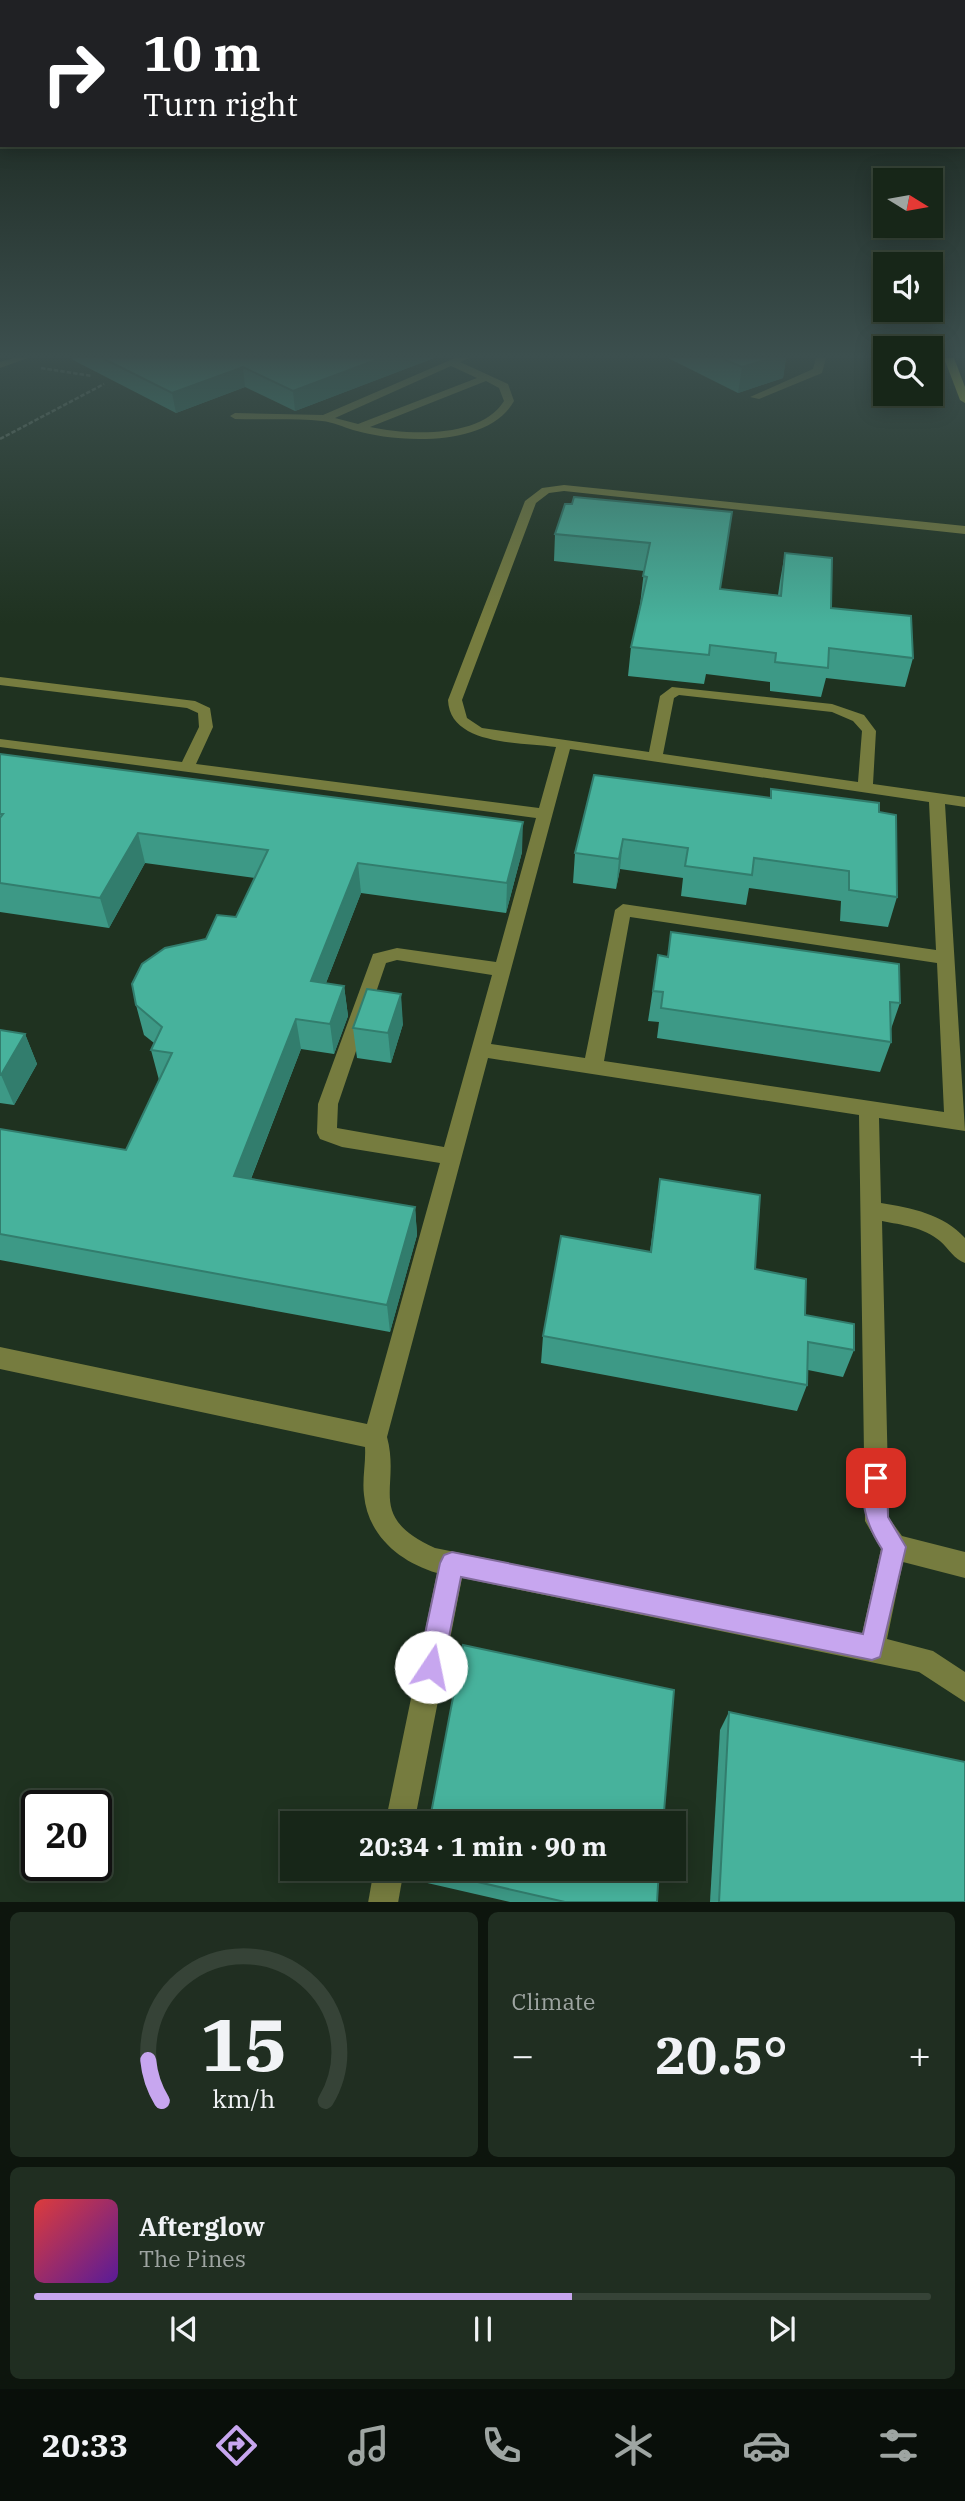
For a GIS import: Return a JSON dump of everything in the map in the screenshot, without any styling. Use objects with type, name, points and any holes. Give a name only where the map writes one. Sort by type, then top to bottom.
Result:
[{"type":"lane","points":[[965,530],[564,488],[539,493],[531,501],[455,700],[455,712],[464,726],[472,730],[965,802]]},
{"type":"lane","points":[[0,681],[190,704],[205,711],[206,727],[187,767]]},
{"type":"lane","points":[[654,757],[667,696],[677,690],[832,708],[854,714],[865,723],[869,732],[865,787]]},
{"type":"lane","points":[[0,743],[545,814]]},
{"type":"lane","points":[[564,744],[375,1437],[379,1451],[376,1481],[380,1520],[407,1549],[452,1563],[924,1660],[965,1688]]},
{"type":"lane","points":[[481,1050],[960,1122],[946,958],[937,798]]},
{"type":"lane","points":[[593,1067],[623,910],[946,958]]},
{"type":"lane","points":[[452,1157],[342,1139],[327,1133],[328,1104],[379,959],[397,954],[503,970]]},
{"type":"lane","points":[[869,1109],[877,1521],[894,1547],[965,1565]]},
{"type":"lane","points":[[871,1210],[933,1223],[953,1237],[965,1254]]},
{"type":"lane","points":[[0,1358],[375,1437]]},
{"type":"lane","points":[[872,1648],[894,1547]]},
{"type":"lane","points":[[402,1811],[452,1563]]},
{"type":"lane","points":[[383,1902],[387,1881]]},
{"type":"building","points":[[574,497],[732,512],[720,589],[781,596],[785,553],[832,558],[831,608],[911,616],[913,658],[829,648],[828,668],[775,662],[776,653],[710,645],[709,655],[631,647],[647,577],[643,576],[650,543],[555,534],[565,504],[572,504]]},
{"type":"building","points":[[0,754],[523,822],[507,883],[358,863],[311,981],[344,986],[330,1024],[296,1019],[234,1176],[415,1207],[387,1305],[0,1234],[0,1129],[126,1150],[172,1053],[151,1050],[162,1027],[136,1005],[132,984],[142,964],[165,948],[206,939],[217,915],[236,917],[268,850],[138,833],[100,898],[0,883],[0,818],[3,814],[0,814]]},
{"type":"building","points":[[594,775],[771,798],[771,789],[879,803],[879,812],[896,815],[897,897],[849,890],[849,871],[754,858],[752,875],[685,866],[688,848],[623,839],[619,859],[575,853]]},
{"type":"building","points":[[671,932],[899,964],[900,1003],[890,1002],[891,1042],[661,1008],[663,992],[653,991],[658,955],[668,957]]},
{"type":"building","points":[[367,989],[401,994],[388,1033],[353,1028]]},
{"type":"building","points":[[0,1030],[25,1034],[1,1075],[0,1075]]},
{"type":"building","points":[[660,1179],[760,1195],[755,1269],[806,1279],[805,1315],[854,1324],[854,1350],[808,1342],[807,1385],[543,1336],[561,1236],[651,1252]]},
{"type":"building","points":[[463,1645],[674,1690],[664,1811],[431,1811]]},
{"type":"building","points":[[729,1712],[965,1762],[965,1902],[719,1902]]},
{"type":"building","points":[[473,1881],[658,1881],[657,1902],[565,1902]]},
{"type":"route","points":[[431,1667],[452,1563],[872,1648],[894,1547],[877,1521],[876,1478]]}]
